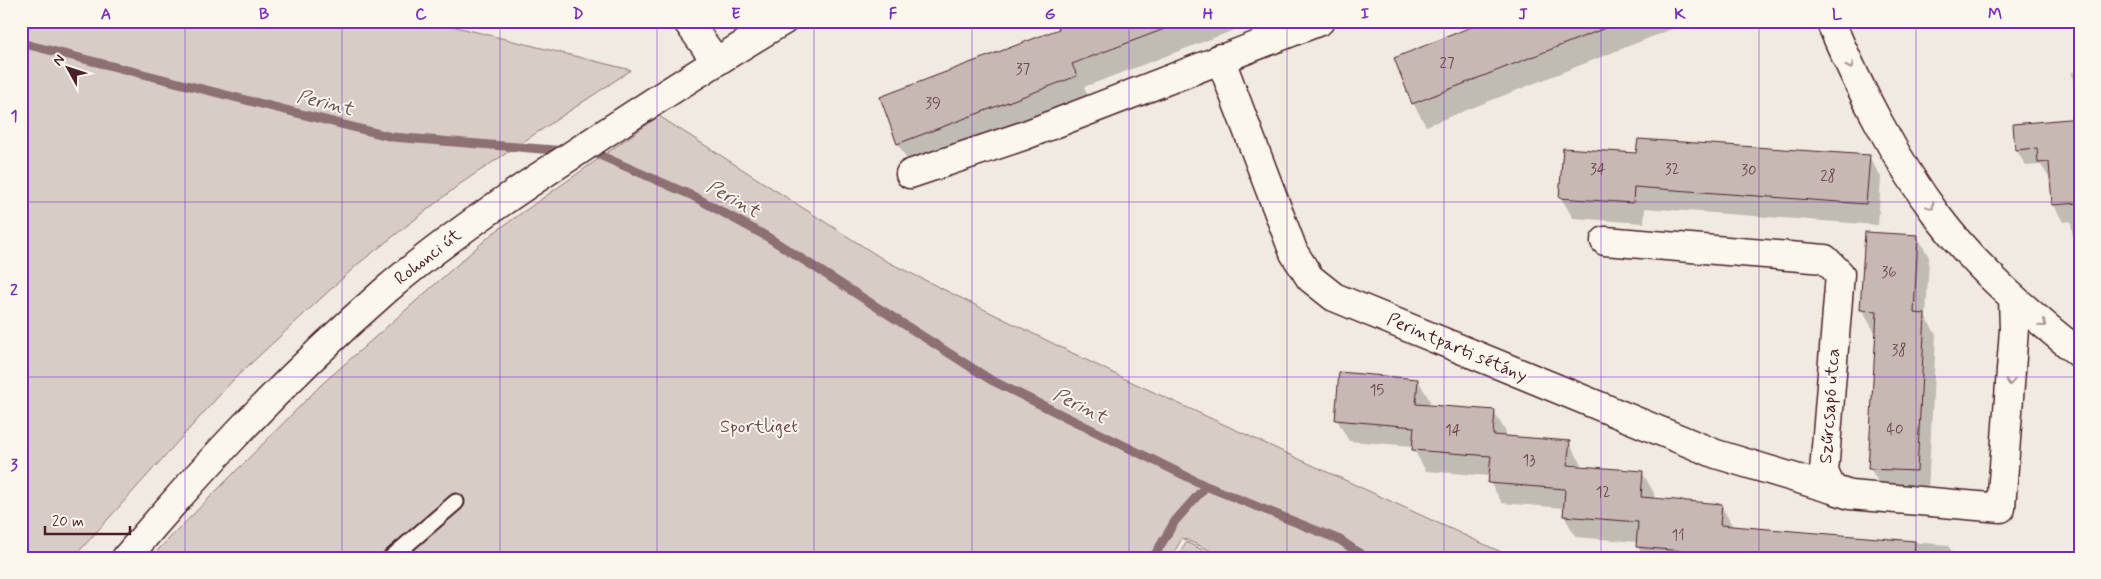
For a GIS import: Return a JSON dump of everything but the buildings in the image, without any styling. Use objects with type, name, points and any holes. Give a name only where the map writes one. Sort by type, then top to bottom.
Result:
[{"type":"street","points":[[687,21],[716,61]]},
{"type":"street","name":"Rohonci út","points":[[126,558],[180,493],[291,379],[386,290],[489,210],[664,94],[783,21]]},
{"type":"street","points":[[910,174],[1023,136],[1220,58],[1320,21]]},
{"type":"street","points":[[1830,21],[1864,98],[1897,156],[1939,218],[1973,258],[2013,298],[2080,354]]},
{"type":"street","name":"Perintparti sétány","points":[[1220,58],[1294,253],[1310,278],[1334,297],[1716,454],[1832,489]]},
{"type":"street","name":"Szűrcsapó utca","points":[[1605,241],[1825,259],[1840,274],[1824,472],[1832,489],[1850,495],[2001,508],[2014,329],[2013,298]]},
{"type":"lane","points":[[391,558],[456,502]]},
{"type":"green space","points":[[21,21],[432,21],[631,70],[460,184],[358,264],[234,379],[73,558],[21,558]]},
{"type":"green space","name":"Sportliget","points":[[659,116],[886,261],[1123,378],[1514,558],[1227,558],[1182,538],[1171,558],[150,558],[322,384],[492,234]]},
{"type":"green space","points":[[1186,542],[1219,558],[1177,558]]},
{"type":"waterway","name":"Perint","points":[[21,43],[392,137],[566,151]]},
{"type":"waterway","name":"Perint","points":[[587,153],[597,154],[693,196],[766,236],[991,380],[1206,486],[1340,540],[1366,558]]},
{"type":"waterway","points":[[1153,558],[1175,521],[1206,486]]}]
